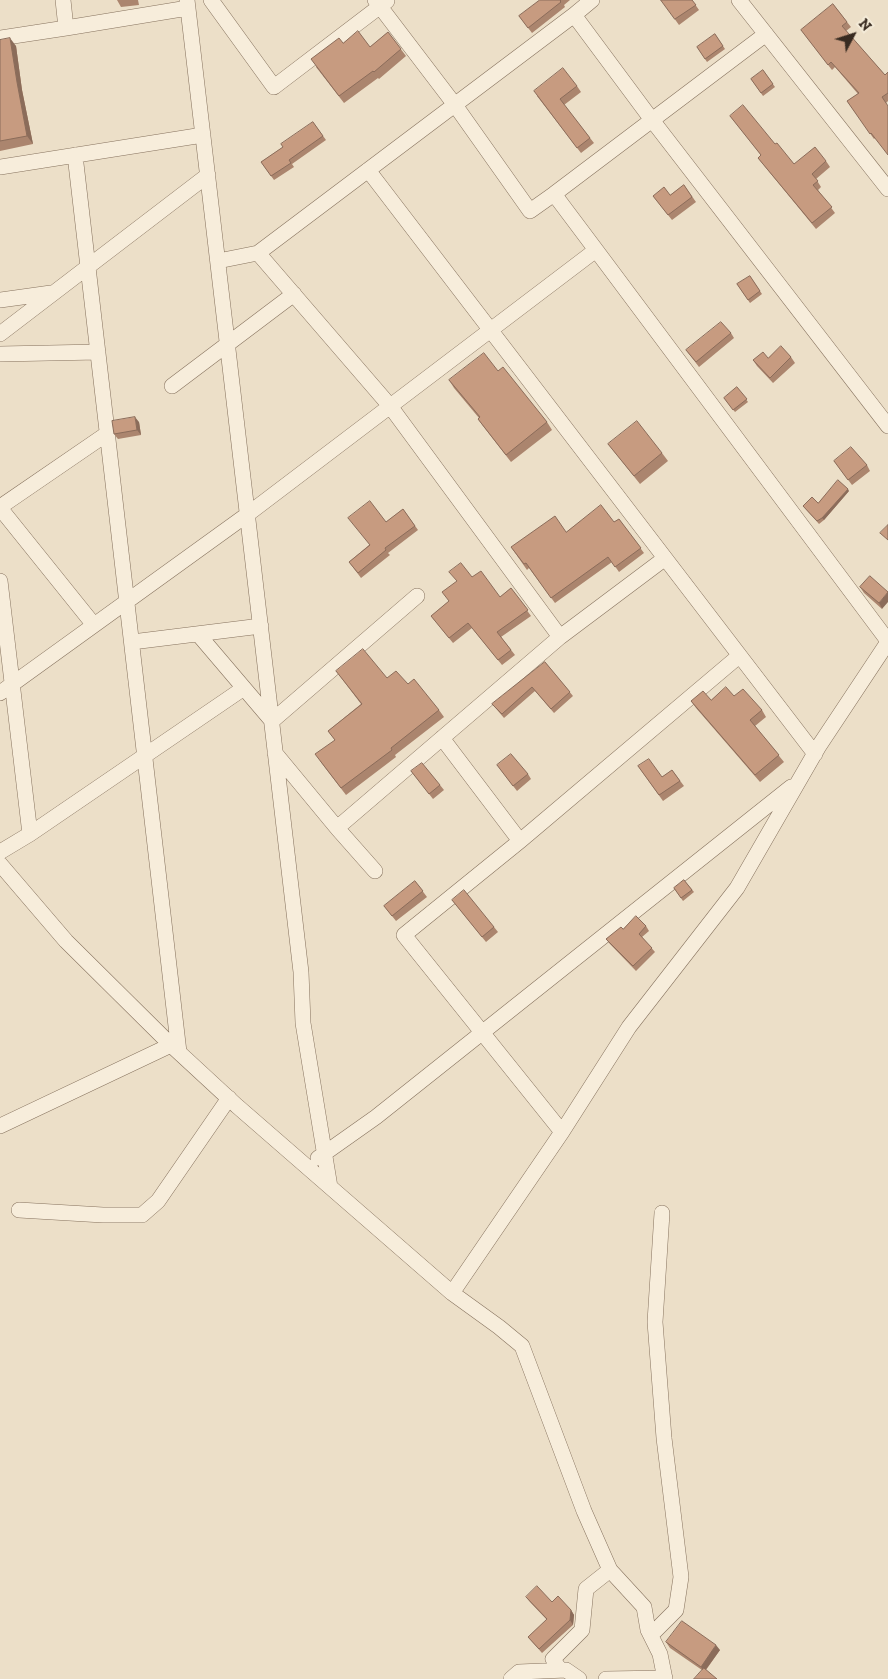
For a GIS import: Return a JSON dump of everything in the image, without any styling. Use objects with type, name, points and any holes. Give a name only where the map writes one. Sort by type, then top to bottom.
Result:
[{"type":"street","points":[[63,0],[66,28]]},
{"type":"street","points":[[211,0],[274,87],[381,2],[530,211],[766,34]]},
{"type":"street","points":[[218,261],[258,253],[592,0]]},
{"type":"street","points":[[739,0],[888,189]]},
{"type":"street","points":[[0,38],[66,28],[188,4],[301,972],[303,1023],[330,1187]]},
{"type":"street","points":[[574,15],[652,120],[888,426]]},
{"type":"street","points":[[0,167],[203,135]]},
{"type":"street","points":[[75,155],[145,755],[175,1048]]},
{"type":"street","points":[[368,170],[814,754]]},
{"type":"street","points":[[0,334],[208,175]]},
{"type":"street","points":[[452,1293],[562,1132],[629,1027],[737,888],[814,754],[888,641],[554,194]]},
{"type":"street","points":[[6,688],[248,514],[596,250]]},
{"type":"street","points":[[258,253],[390,406],[560,637]]},
{"type":"street","points":[[0,300],[52,293]]},
{"type":"street","points":[[172,386],[294,294]]},
{"type":"street","points":[[0,354],[98,352]]},
{"type":"street","points":[[94,625],[0,507],[108,433]]},
{"type":"street","points":[[337,828],[560,637],[664,559]]},
{"type":"street","points":[[0,581],[6,688],[30,834]]},
{"type":"street","points":[[272,721],[417,596]]},
{"type":"street","points":[[132,642],[261,626]]},
{"type":"street","points":[[198,634],[272,721]]},
{"type":"street","points":[[562,1132],[404,934],[520,840],[739,656]]},
{"type":"street","points":[[0,852],[30,834],[244,688]]},
{"type":"street","points":[[442,738],[520,840]]},
{"type":"street","points":[[275,753],[374,871]]},
{"type":"street","points":[[306,1166],[376,1117],[799,781]]},
{"type":"street","points":[[0,864],[66,941],[229,1098],[452,1293],[522,1346],[584,1511],[610,1570],[644,1607],[651,1635],[660,1654],[665,1678],[606,1679]]},
{"type":"street","points":[[0,1126],[175,1048]]},
{"type":"street","points":[[19,1210],[103,1215],[142,1215],[158,1201],[229,1098]]},
{"type":"street","points":[[651,1635],[676,1610],[681,1577],[664,1438],[656,1322],[662,1213]]},
{"type":"street","points":[[560,1670],[553,1659],[582,1630],[586,1589],[610,1570]]},
{"type":"street","points":[[511,1679],[519,1672],[560,1670],[566,1670],[580,1679]]},
{"type":"building","points":[[540,0],[561,0],[561,2],[528,28],[519,16]]},
{"type":"building","points":[[661,0],[692,0],[696,5],[675,19]]},
{"type":"building","points":[[833,4],[847,22],[842,26],[885,75],[888,72],[888,93],[882,97],[888,106],[888,155],[870,134],[847,101],[859,93],[831,62],[828,65],[801,30]]},
{"type":"building","points":[[358,31],[370,47],[388,32],[401,49],[374,72],[339,96],[311,59],[339,38],[343,43]]},
{"type":"building","points":[[715,34],[723,46],[705,59],[697,47]]},
{"type":"building","points":[[10,38],[27,136],[0,141],[0,40]]},
{"type":"building","points":[[563,68],[577,86],[560,99],[590,138],[577,148],[534,91]]},
{"type":"building","points":[[763,70],[773,84],[761,93],[751,79]]},
{"type":"building","points":[[743,105],[794,164],[815,147],[826,161],[812,174],[818,181],[813,185],[832,207],[812,223],[758,158],[761,155],[730,116]]},
{"type":"building","points":[[313,122],[323,136],[289,160],[291,163],[271,176],[261,162],[283,147],[281,144]]},
{"type":"building","points":[[684,185],[692,197],[668,215],[653,196],[664,187],[670,195]]},
{"type":"building","points":[[750,276],[760,291],[748,300],[737,284]]},
{"type":"building","points":[[721,322],[731,333],[696,362],[686,350]]},
{"type":"building","points":[[781,346],[791,357],[770,378],[753,360],[763,352],[768,358]]},
{"type":"building","points":[[484,353],[498,371],[503,367],[547,422],[506,455],[478,419],[480,417],[449,380]]},
{"type":"building","points":[[737,387],[747,399],[733,410],[724,398]]},
{"type":"building","points":[[135,417],[137,430],[114,434],[112,421]]},
{"type":"building","points":[[637,421],[662,453],[634,476],[608,444]]},
{"type":"building","points":[[851,447],[867,465],[848,480],[834,461]]},
{"type":"building","points":[[838,480],[848,489],[822,518],[817,521],[803,506],[812,497],[818,503]]},
{"type":"building","points":[[370,501],[386,522],[403,509],[415,526],[385,548],[386,550],[358,573],[349,562],[370,545],[348,518]]},
{"type":"building","points":[[601,505],[614,522],[619,519],[641,548],[615,567],[608,557],[551,598],[526,563],[524,564],[511,547],[555,516],[566,532]]},
{"type":"building","points":[[888,525],[888,540],[880,533]]},
{"type":"building","points":[[461,563],[472,577],[481,571],[500,597],[511,588],[528,610],[497,632],[511,650],[498,660],[468,623],[449,638],[431,616],[449,601],[442,592],[457,581],[449,572]]},
{"type":"building","points":[[870,576],[888,592],[879,603],[860,587]]},
{"type":"building","points":[[363,649],[387,678],[396,671],[408,684],[414,679],[439,710],[391,748],[392,750],[341,788],[315,754],[335,740],[328,731],[362,704],[336,671]]},
{"type":"building","points":[[545,662],[570,692],[551,709],[532,687],[502,714],[492,704]]},
{"type":"building","points":[[726,687],[734,696],[743,689],[762,710],[750,720],[779,755],[755,775],[691,701],[703,691],[711,700]]},
{"type":"building","points":[[511,754],[528,774],[513,786],[497,765]]},
{"type":"building","points":[[649,759],[662,777],[672,770],[680,781],[659,795],[638,766]]},
{"type":"building","points":[[422,763],[440,785],[429,794],[411,771]]},
{"type":"building","points":[[684,880],[692,890],[681,898],[674,888]]},
{"type":"building","points":[[415,881],[423,891],[392,916],[384,906]]},
{"type":"building","points":[[464,890],[494,927],[482,937],[452,900]]},
{"type":"building","points":[[636,916],[646,926],[639,934],[652,948],[633,966],[606,939],[621,927],[623,929]]},
{"type":"building","points":[[537,1586],[552,1602],[558,1596],[571,1610],[570,1620],[539,1649],[528,1637],[547,1619],[526,1597]]},
{"type":"building","points":[[682,1621],[716,1645],[701,1667],[666,1642]]},
{"type":"building","points":[[704,1668],[717,1679],[694,1679]]}]
